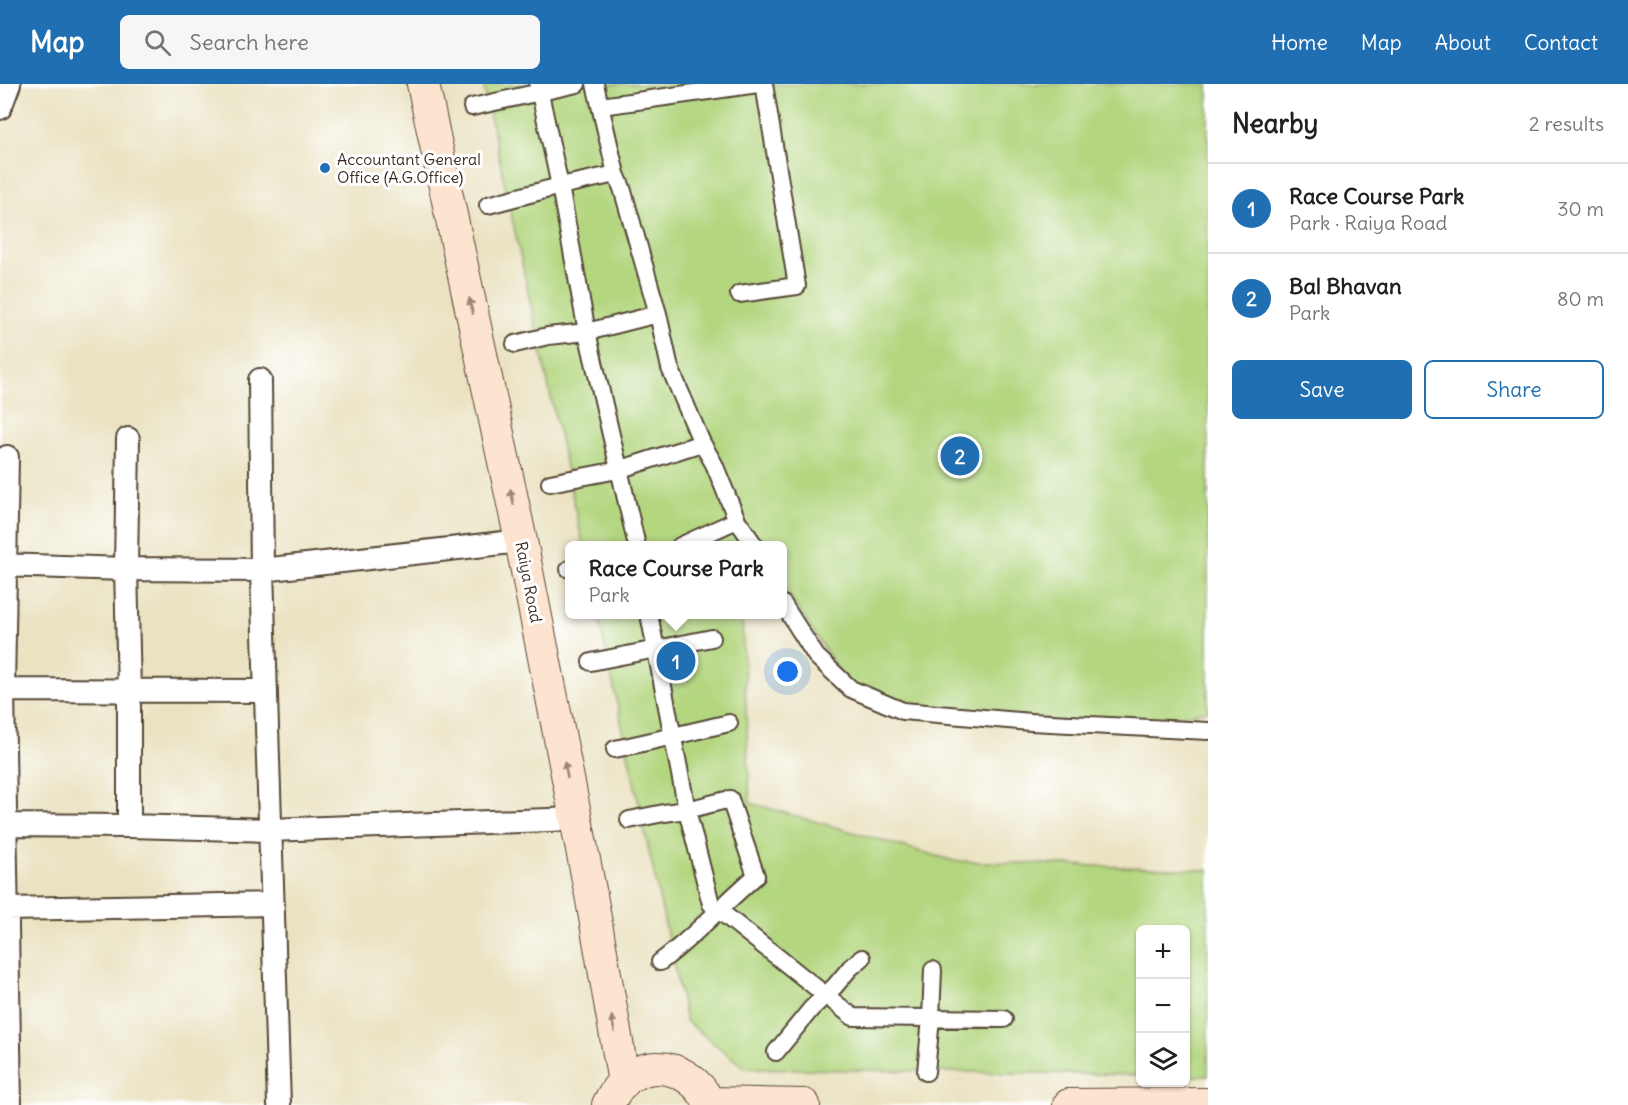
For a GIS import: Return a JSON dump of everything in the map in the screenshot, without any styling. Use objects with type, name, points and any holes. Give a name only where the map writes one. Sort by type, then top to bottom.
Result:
[{"type":"main road","name":"Raiya Road","points":[[423,84],[521,541],[576,819],[616,1093]]},
{"type":"main road","points":[[616,1093],[635,1074],[649,1069],[662,1068],[676,1071],[690,1078],[702,1089],[710,1104],[804,1105]]},
{"type":"main road","points":[[1069,1105],[1208,1104]]},
{"type":"street","points":[[0,108],[9,84]]},
{"type":"street","points":[[472,107],[539,88],[577,84]]},
{"type":"street","points":[[595,84],[616,174],[658,314],[670,368],[737,520],[752,541]]},
{"type":"street","points":[[601,106],[758,84]]},
{"type":"street","points":[[739,294],[797,286],[764,84]]},
{"type":"street","points":[[539,88],[587,332],[636,541]]},
{"type":"street","points":[[488,205],[616,174]]},
{"type":"street","points":[[515,344],[548,336],[587,332],[658,314]]},
{"type":"street","points":[[260,380],[262,570],[279,1105]]},
{"type":"street","points":[[128,439],[126,569],[129,826]]},
{"type":"street","points":[[550,483],[618,470],[702,443]]},
{"type":"street","points":[[7,457],[2,565],[1,690],[2,825],[7,909],[10,1105]]},
{"type":"street","points":[[691,541],[737,520]]},
{"type":"street","points":[[2,565],[262,570],[521,541]]},
{"type":"street","points":[[787,610],[816,656],[851,689],[903,711],[1031,722],[1208,732]]},
{"type":"street","points":[[650,619],[687,810],[711,904],[853,1017],[1004,1019]]},
{"type":"street","points":[[591,662],[712,638]]},
{"type":"street","points":[[1,690],[266,691]]},
{"type":"street","points":[[615,749],[729,723]]},
{"type":"street","points":[[629,820],[687,810],[730,799],[756,876],[680,948],[660,962]]},
{"type":"street","points":[[2,825],[269,830],[576,819]]},
{"type":"street","points":[[7,909],[273,904]]},
{"type":"street","points":[[776,1052],[811,1009],[862,957]]},
{"type":"street","points":[[926,1072],[933,970]]},
{"type":"green space","points":[[483,84],[1208,84],[1208,711],[1121,726],[962,716],[851,689],[787,592],[787,541],[752,541],[737,520],[738,541],[582,541]]},
{"type":"green space","points":[[599,619],[742,619],[750,803],[954,861],[1208,870],[1208,1076],[1190,1076],[1190,925],[1136,925],[1136,1075],[745,1068],[686,1021]]},
{"type":"place","name":"Accountant General Office (A.G.Office)","points":[[325,168]]},
{"type":"place","name":"Bal Bhavan","points":[[960,456]]},
{"type":"place","name":"Race Course Park","points":[[676,661]]}]
